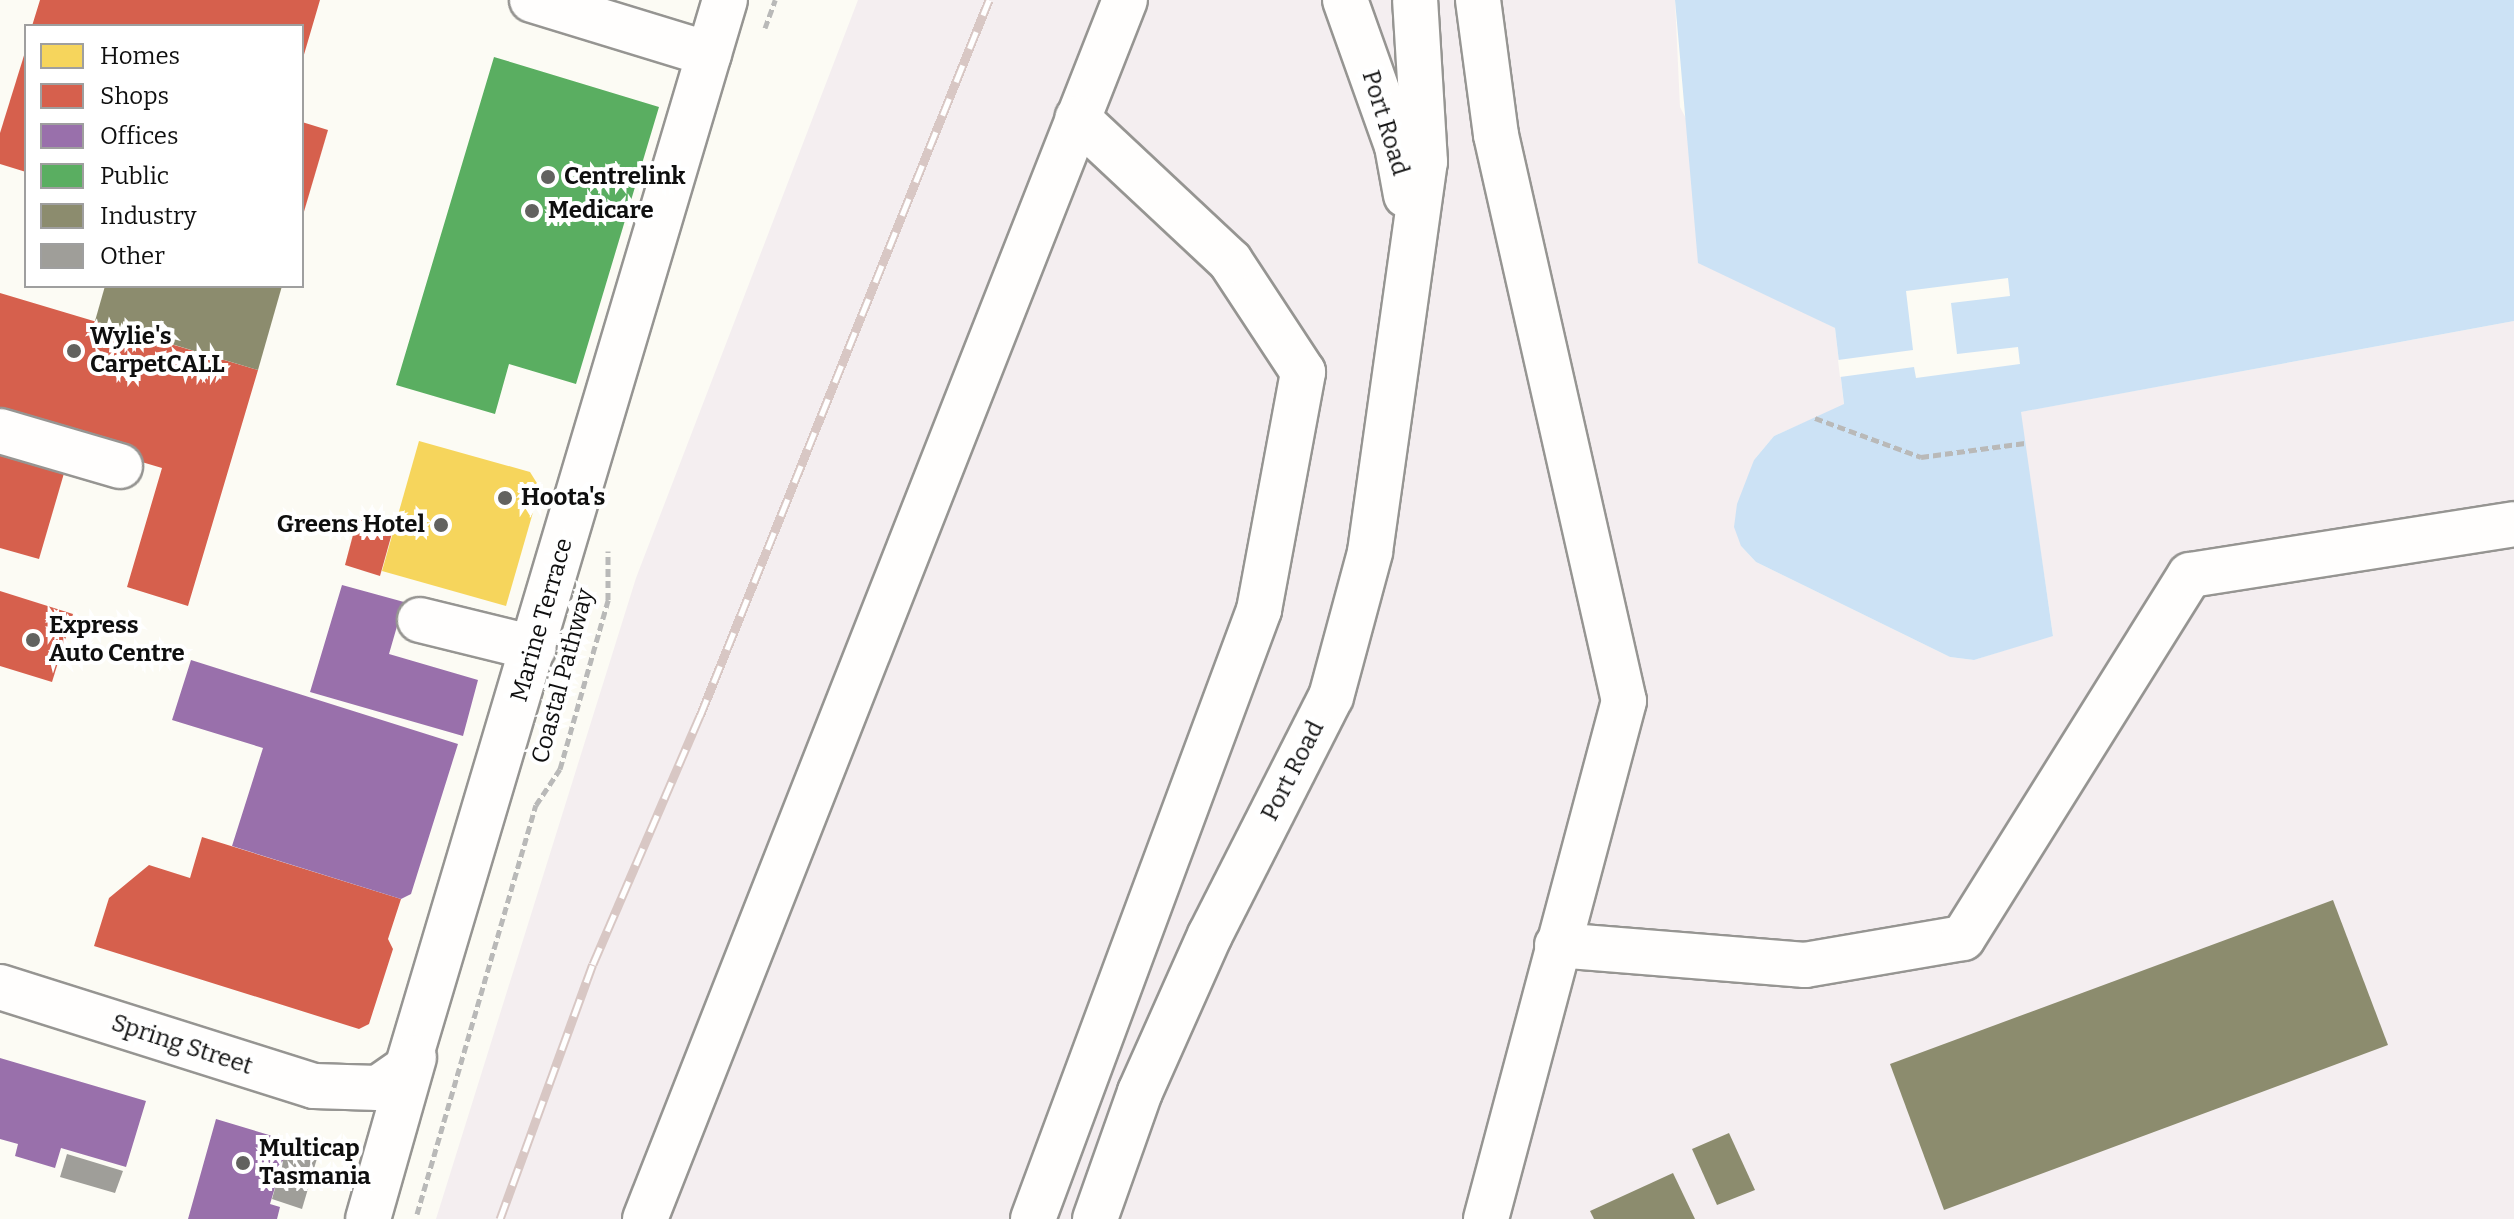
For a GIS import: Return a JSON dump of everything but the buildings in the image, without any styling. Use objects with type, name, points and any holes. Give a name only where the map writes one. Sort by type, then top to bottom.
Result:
[{"type":"street","points":[[532,0],[709,54]]},
{"type":"street","name":"Marine Terrace","points":[[366,1090],[398,1078],[417,1047],[725,0]]},
{"type":"street","points":[[645,1219],[1125,0]]},
{"type":"street","name":"Port Road","points":[[1345,0],[1397,146],[1408,206],[1408,297]]},
{"type":"street","name":"Port Road","points":[[1095,1219],[1140,1092],[1210,935],[1331,697],[1370,552],[1425,162],[1415,0]]},
{"type":"street","points":[[1478,0],[1496,135],[1624,701],[1486,1219]]},
{"type":"street","points":[[1033,1219],[1259,610],[1303,372],[1230,261],[1077,118]]},
{"type":"street","points":[[0,431],[120,466]]},
{"type":"street","points":[[1557,945],[1805,965],[1963,938],[2190,575],[2514,524]]},
{"type":"street","points":[[420,620],[534,648]]},
{"type":"street","name":"Spring Street","points":[[0,987],[289,1079],[366,1090]]},
{"type":"street","points":[[368,1219],[417,1047]]},
{"type":"street","points":[[366,1090],[372,1165],[368,1219]]},
{"type":"path","points":[[760,40],[775,0]]},
{"type":"path","points":[[1815,418],[1921,457],[2025,443]]},
{"type":"path","name":"Coastal Pathway","points":[[416,1219],[536,805],[560,769],[608,600],[612,538]]},
{"type":"shaded area","points":[[858,0],[1675,0],[1680,107],[1780,300],[1835,328],[1844,405],[1774,436],[1754,460],[1741,546],[1756,562],[1950,657],[1974,660],[2053,635],[2020,412],[2514,321],[2514,1219],[436,1219],[636,578]]},
{"type":"water","points":[[1675,0],[2514,0],[2514,321],[2021,412],[2053,636],[1974,660],[1950,657],[1756,562],[1741,546],[1734,527],[1737,504],[1754,460],[1774,436],[1844,404],[1835,328],[1698,263]]},
{"type":"pier","points":[[2008,278],[2010,296],[1951,303],[1957,354],[2018,347],[2020,364],[1916,378],[1914,367],[1840,377],[1838,360],[1913,350],[1906,291]]},
{"type":"railway","points":[[500,1219],[593,964],[700,716],[989,0]]},
{"type":"place","name":"Centrelink","points":[[548,177]]},
{"type":"place","name":"Medicare","points":[[532,211]]},
{"type":"place","name":"Wylie's CarpetCALL","points":[[74,351]]},
{"type":"place","name":"Hoota's","points":[[505,498]]},
{"type":"place","name":"Greens Hotel","points":[[441,525]]},
{"type":"place","name":"Express Auto Centre","points":[[33,640]]},
{"type":"place","name":"Multicap Tasmania","points":[[243,1163]]}]
